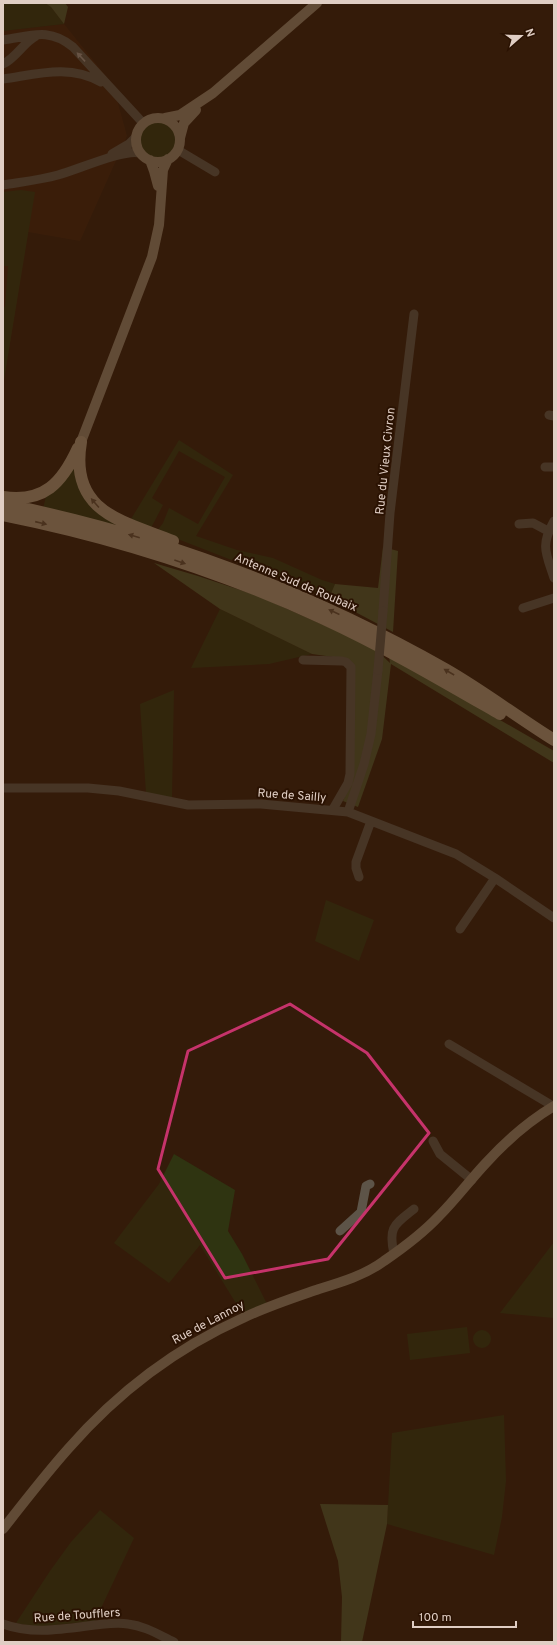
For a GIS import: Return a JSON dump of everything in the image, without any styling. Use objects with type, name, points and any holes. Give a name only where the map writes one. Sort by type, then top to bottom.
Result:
[{"type":"highway","points":[[3,497],[29,497],[43,492],[52,486],[67,472],[81,442]]},
{"type":"highway","points":[[81,442],[80,456],[82,478],[91,498],[102,510],[118,520],[206,553],[229,568]]},
{"type":"highway","name":"Antenne Sud de Roubaix","points":[[3,504],[63,517],[121,532],[172,548],[229,568],[308,600],[393,641],[453,674],[554,740]]},
{"type":"highway","name":"Antenne Sud de Roubaix","points":[[3,515],[88,534],[152,552],[292,604],[330,621],[412,663],[554,746]]},
{"type":"main road","points":[[213,92],[184,123],[178,150],[168,159],[161,162],[150,160],[140,153],[137,147],[136,137],[138,129],[143,123],[153,118],[179,116],[213,92],[317,3]]},
{"type":"main road","points":[[165,118],[175,126],[180,138]]},
{"type":"main road","points":[[81,442],[152,257],[158,232],[163,170],[168,159]]},
{"type":"main road","points":[[150,160],[154,171],[160,200]]},
{"type":"main road","name":"Rue de Lannoy","points":[[3,1529],[81,1434],[117,1399],[165,1362],[195,1342],[234,1321],[276,1304],[362,1274],[376,1267],[430,1225],[508,1141],[554,1106]]},
{"type":"street","points":[[3,64],[11,59],[32,38],[39,35]]},
{"type":"street","points":[[3,40],[39,35],[54,36],[66,42],[143,123]]},
{"type":"street","points":[[3,79],[66,71],[90,77],[107,86]]},
{"type":"street","points":[[102,160],[129,144],[136,137]]},
{"type":"street","points":[[178,150],[215,172]]},
{"type":"street","points":[[3,185],[59,175],[102,160],[132,153],[140,153]]},
{"type":"street","name":"Rue du Vieux Civron","points":[[348,812],[364,764],[371,734],[378,670],[391,505],[414,314]]},
{"type":"street","points":[[554,521],[548,532],[545,548],[554,578]]},
{"type":"street","points":[[519,524],[533,523],[548,532]]},
{"type":"street","points":[[523,608],[554,598]]},
{"type":"street","points":[[303,660],[342,661],[346,662],[351,667],[350,774],[348,783],[333,809]]},
{"type":"street","name":"Rue de Sailly","points":[[3,788],[88,788],[119,791],[188,804],[261,804],[333,809],[348,812],[456,854],[495,878],[554,918]]},
{"type":"street","points":[[359,877],[356,862],[372,821]]},
{"type":"street","points":[[460,929],[495,878]]},
{"type":"street","points":[[449,1044],[554,1106]]},
{"type":"street","points":[[433,1141],[440,1154],[472,1180]]},
{"type":"street","points":[[340,1231],[361,1212],[366,1186],[370,1184]]},
{"type":"street","points":[[394,1254],[392,1246],[392,1230],[394,1226],[414,1209]]},
{"type":"street","name":"Rue de Toufflers","points":[[3,1624],[38,1631],[109,1624],[127,1624],[145,1628],[174,1642]]},
{"type":"highlighted area","points":[[290,1004],[367,1053],[429,1133],[328,1259],[225,1278],[158,1169],[188,1051]]},
{"type":"shaded area","points":[[64,24],[113,85],[127,136],[80,241],[28,232],[3,386],[3,31]]},
{"type":"green space","points":[[3,3],[45,3],[51,7],[64,24],[3,31]]},
{"type":"green space","points":[[45,3],[65,3],[68,7],[64,24],[51,7]]},
{"type":"green space","points":[[162,122],[171,127],[175,133],[175,147],[171,153],[162,158],[154,158],[145,153],[141,147],[140,136],[145,127],[151,123]]},
{"type":"green space","points":[[21,190],[35,192],[3,386],[3,307],[5,307],[8,266],[3,266],[3,192]]},
{"type":"green space","points":[[179,440],[233,475],[196,536],[237,550],[273,558],[322,580],[335,584],[329,598],[157,531],[163,523],[169,508],[198,524],[225,477],[179,451],[152,498],[163,505],[151,528],[131,519]]},
{"type":"green space","points":[[74,465],[79,481],[126,529],[43,509],[46,496]]},
{"type":"green space","points":[[383,547],[398,551],[393,632],[329,598],[335,584],[378,588]]},
{"type":"green space","points":[[154,563],[258,596],[373,647],[390,663],[389,656],[554,751],[554,763],[391,664],[382,739],[358,807],[343,801],[352,779],[347,659],[312,654],[220,609]]},
{"type":"green space","points":[[220,609],[312,654],[269,664],[191,668]]},
{"type":"green space","points":[[174,690],[172,798],[146,793],[140,704]]},
{"type":"green space","points":[[326,900],[374,920],[359,961],[315,941]]},
{"type":"green space","points":[[174,1154],[235,1190],[228,1231],[242,1254],[267,1304],[242,1313],[200,1245],[169,1283],[114,1243],[159,1184]]},
{"type":"green space","points":[[554,1242],[554,1318],[500,1313]]},
{"type":"green space","points":[[467,1327],[470,1353],[410,1360],[407,1334]]},
{"type":"green space","points":[[482,1330],[486,1331],[490,1335],[490,1343],[486,1347],[482,1348],[478,1347],[474,1343],[473,1339],[474,1335],[478,1331]]},
{"type":"green space","points":[[504,1415],[506,1481],[502,1517],[494,1555],[387,1524],[392,1433]]},
{"type":"green space","points":[[320,1504],[388,1505],[387,1524],[362,1642],[341,1642],[342,1597],[338,1561]]},
{"type":"green space","points":[[100,1510],[134,1538],[95,1621],[36,1627],[16,1623],[71,1542]]}]
